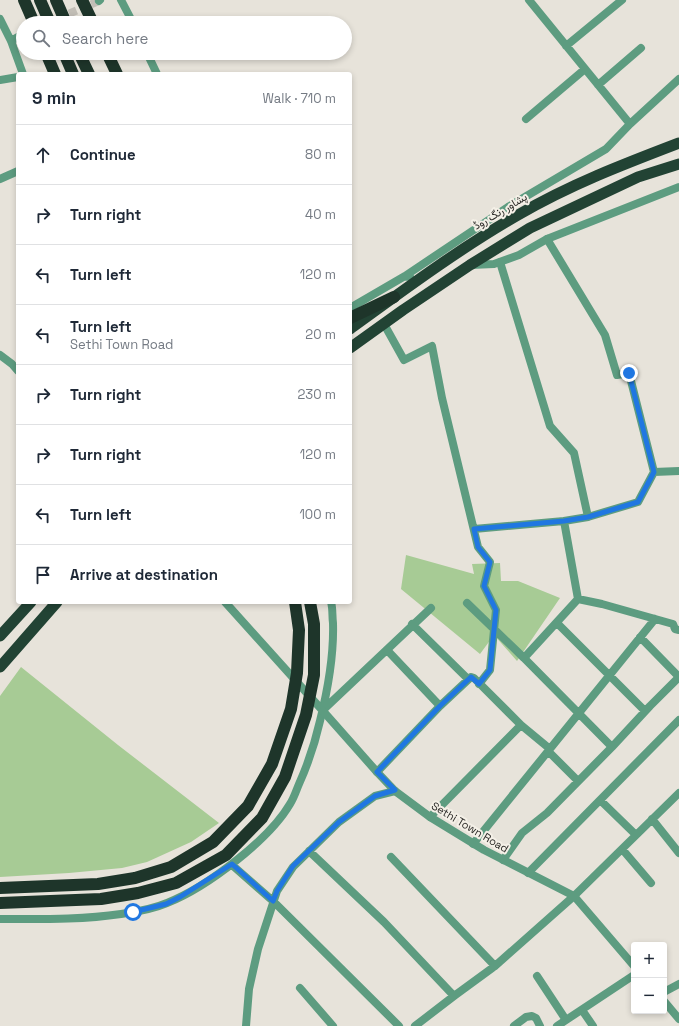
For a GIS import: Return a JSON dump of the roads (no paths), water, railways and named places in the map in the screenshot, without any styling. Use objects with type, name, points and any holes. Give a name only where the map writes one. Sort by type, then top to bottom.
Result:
[{"type":"highway","points":[[24,0],[31,16]]},
{"type":"highway","points":[[40,0],[47,16]]},
{"type":"highway","points":[[56,0],[63,16]]},
{"type":"highway","points":[[82,0],[90,16]]},
{"type":"highway","points":[[49,60],[54,72]]},
{"type":"highway","points":[[67,60],[72,72]]},
{"type":"highway","points":[[82,60],[87,72]]},
{"type":"highway","points":[[110,60],[116,72]]},
{"type":"highway","name":"پشاور رنگ روڈ","points":[[352,328],[462,250],[519,214],[572,186],[628,162],[679,143]]},
{"type":"highway","points":[[352,347],[470,265],[530,228],[638,177],[679,164]]},
{"type":"highway","points":[[352,317],[394,297]]},
{"type":"highway","points":[[0,636],[29,604]]},
{"type":"highway","points":[[0,667],[55,604]]},
{"type":"highway","points":[[0,888],[98,884],[135,878],[171,867],[213,842],[248,806],[272,764],[291,709],[297,673],[299,630],[295,604]]},
{"type":"highway","points":[[0,903],[101,899],[138,893],[176,882],[226,855],[262,818],[285,776],[306,715],[314,675],[314,624],[310,604]]},
{"type":"street","points":[[122,0],[130,16]]},
{"type":"street","points":[[530,0],[630,124]]},
{"type":"street","points":[[566,46],[622,0]]},
{"type":"street","points":[[0,19],[16,55]]},
{"type":"street","points":[[11,41],[16,38]]},
{"type":"street","points":[[598,85],[641,48]]},
{"type":"street","points":[[18,60],[22,72]]},
{"type":"street","points":[[150,60],[156,72]]},
{"type":"street","points":[[526,119],[585,69]]},
{"type":"street","points":[[0,80],[16,77]]},
{"type":"street","points":[[352,307],[405,276],[508,207],[606,149],[630,124],[679,79]]},
{"type":"street","points":[[0,179],[16,172]]},
{"type":"street","points":[[470,265],[494,264],[519,255],[547,239],[679,187]]},
{"type":"street","points":[[474,529],[564,521],[588,517],[638,502],[654,472],[629,373],[617,375],[605,335],[547,239]]},
{"type":"street","points":[[500,262],[550,426],[574,453],[588,517]]},
{"type":"street","points":[[405,276],[419,280]]},
{"type":"street","points":[[384,324],[404,360],[432,346],[442,398],[478,547],[490,562],[484,586],[496,610],[490,670],[479,684]]},
{"type":"street","points":[[0,356],[16,369]]},
{"type":"street","points":[[654,472],[679,471]]},
{"type":"street","points":[[564,521],[578,599]]},
{"type":"street","points":[[578,599],[673,624],[675,629],[679,630]]},
{"type":"street","points":[[524,658],[578,599]]},
{"type":"street","points":[[467,603],[494,628],[612,747]]},
{"type":"street","name":"Sethi Town Road","points":[[227,604],[377,772],[395,790],[430,817],[473,844],[574,896],[631,962]]},
{"type":"street","points":[[0,919],[96,917],[121,914],[166,904],[180,897],[232,864],[276,823],[291,803],[311,755],[323,711],[332,660],[333,635],[331,604]]},
{"type":"street","points":[[323,711],[431,608]]},
{"type":"street","points":[[473,844],[608,675],[655,619]]},
{"type":"street","points":[[557,623],[645,711]]},
{"type":"street","points":[[412,625],[468,680]]},
{"type":"street","points":[[503,860],[522,833],[547,813],[679,677],[640,637]]},
{"type":"street","points":[[387,650],[440,706]]},
{"type":"street","points":[[377,772],[440,706],[471,677],[549,750],[578,781]]},
{"type":"street","points":[[528,873],[679,720]]},
{"type":"street","points":[[430,817],[521,725]]},
{"type":"street","points":[[246,1026],[249,989],[258,949],[277,891],[293,866],[339,822],[375,796],[395,790]]},
{"type":"street","points":[[415,1026],[494,966],[574,896],[679,793]]},
{"type":"street","points":[[600,800],[636,835]]},
{"type":"street","points":[[652,819],[679,853]]},
{"type":"street","points":[[622,849],[651,883]]},
{"type":"street","points":[[309,851],[384,922],[454,996]]},
{"type":"street","points":[[391,857],[494,966]]},
{"type":"street","points":[[232,864],[273,901],[399,1026]]},
{"type":"street","points":[[537,976],[566,1020]]},
{"type":"street","points":[[557,1026],[631,978]]},
{"type":"street","points":[[667,990],[679,984]]},
{"type":"street","points":[[300,988],[333,1026]]},
{"type":"street","points":[[667,1005],[679,1019]]},
{"type":"street","points":[[582,1010],[593,1026]]},
{"type":"street","points":[[514,1026],[526,1017],[532,1016],[536,1018],[540,1026]]},
{"type":"tunnel","points":[[64,16],[99,1]]}]
